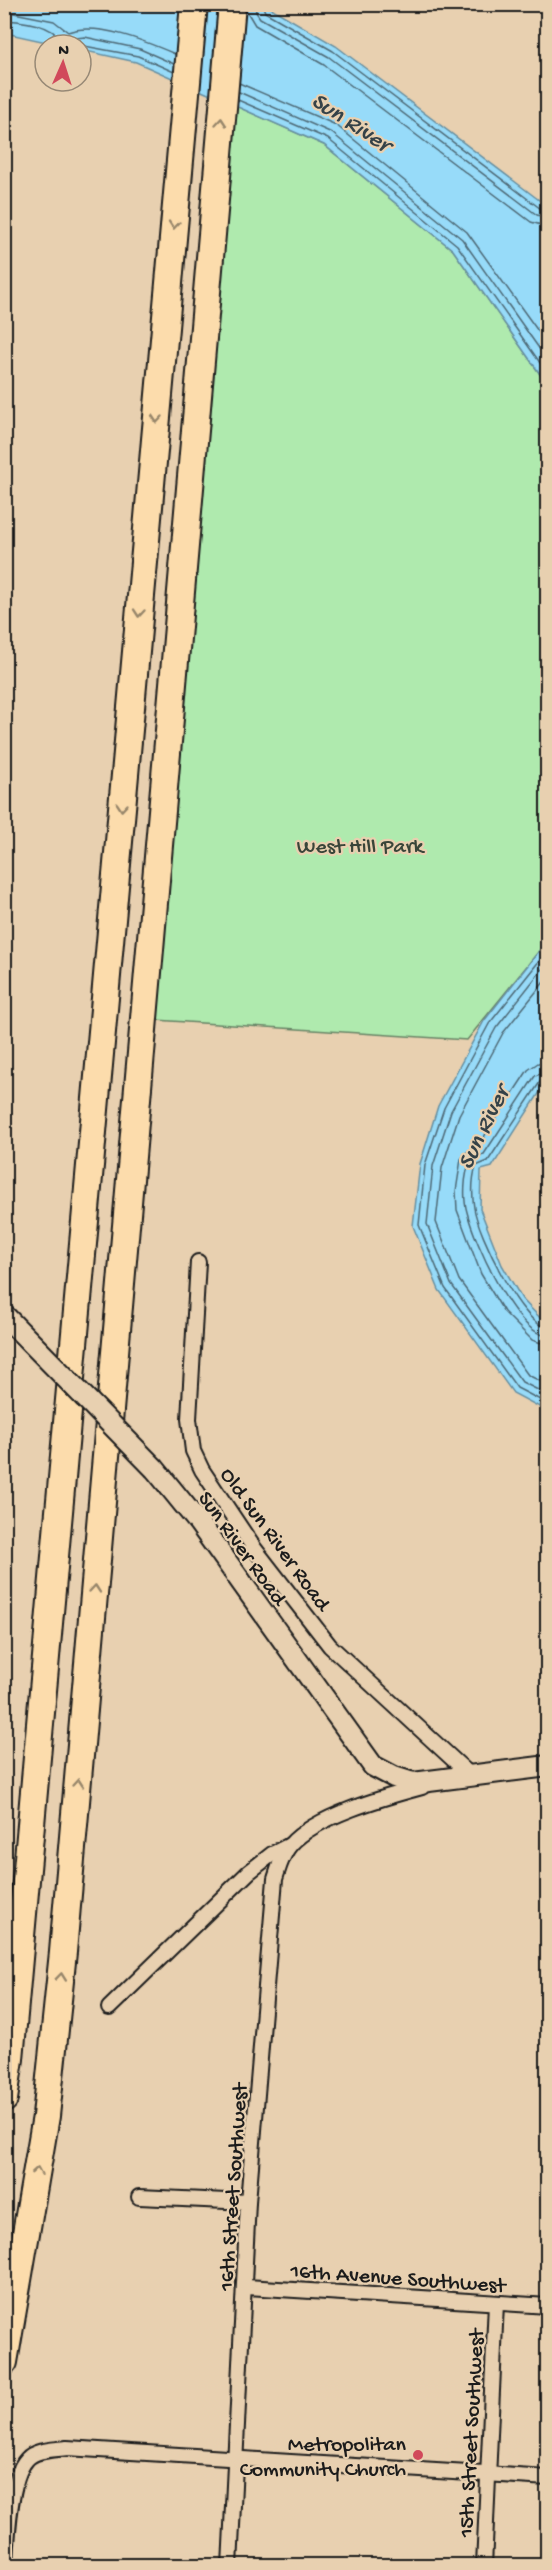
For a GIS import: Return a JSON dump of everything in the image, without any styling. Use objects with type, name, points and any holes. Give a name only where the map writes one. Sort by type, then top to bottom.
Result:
[{"type":"highway","points":[[4,2099],[10,2059],[194,4]]},
{"type":"highway","points":[[4,2362],[46,2116],[63,1952],[232,4]]},
{"type":"highway","points":[[4,2327],[28,2229]]},
{"type":"street","name":"Old Sun River Road","points":[[198,1262],[189,1419],[193,1451],[202,1470],[254,1548],[330,1646],[470,1775]]},
{"type":"street","name":"Sun River Road","points":[[4,1315],[155,1469],[199,1523],[374,1766],[394,1777],[413,1783],[548,1766]]},
{"type":"street","name":"16th Street Southwest","points":[[230,2565],[249,2202],[275,1879],[280,1861],[291,1845],[313,1827],[376,1799],[448,1780]]},
{"type":"street","points":[[109,2008],[249,1872],[272,1854],[291,1845]]},
{"type":"street","points":[[139,2198],[249,2202]]},
{"type":"street","name":"16th Avenue Southwest","points":[[246,2287],[548,2306]]},
{"type":"street","name":"15th Street Southwest","points":[[484,2565],[496,2303]]},
{"type":"street","points":[[6,2565],[7,2530],[17,2476],[27,2458],[41,2452],[68,2448],[548,2478]]},
{"type":"green space","name":"West Hill Park","points":[[236,106],[324,145],[453,250],[547,384],[547,941],[467,1040],[156,1020]]},
{"type":"water","name":"Sun River","points":[[264,4],[336,46],[547,206],[547,384],[453,250],[324,145],[136,62],[93,53],[93,33],[33,33],[33,39],[5,33],[5,5]]},
{"type":"water","name":"Sun River","points":[[547,941],[547,1081],[492,1167],[481,1170],[480,1209],[502,1265],[522,1299],[547,1325],[547,1411],[513,1393],[439,1290],[413,1226],[420,1164],[438,1106],[484,1021]]},
{"type":"place","name":"Metropolitan Community Church","points":[[418,2455]]}]
